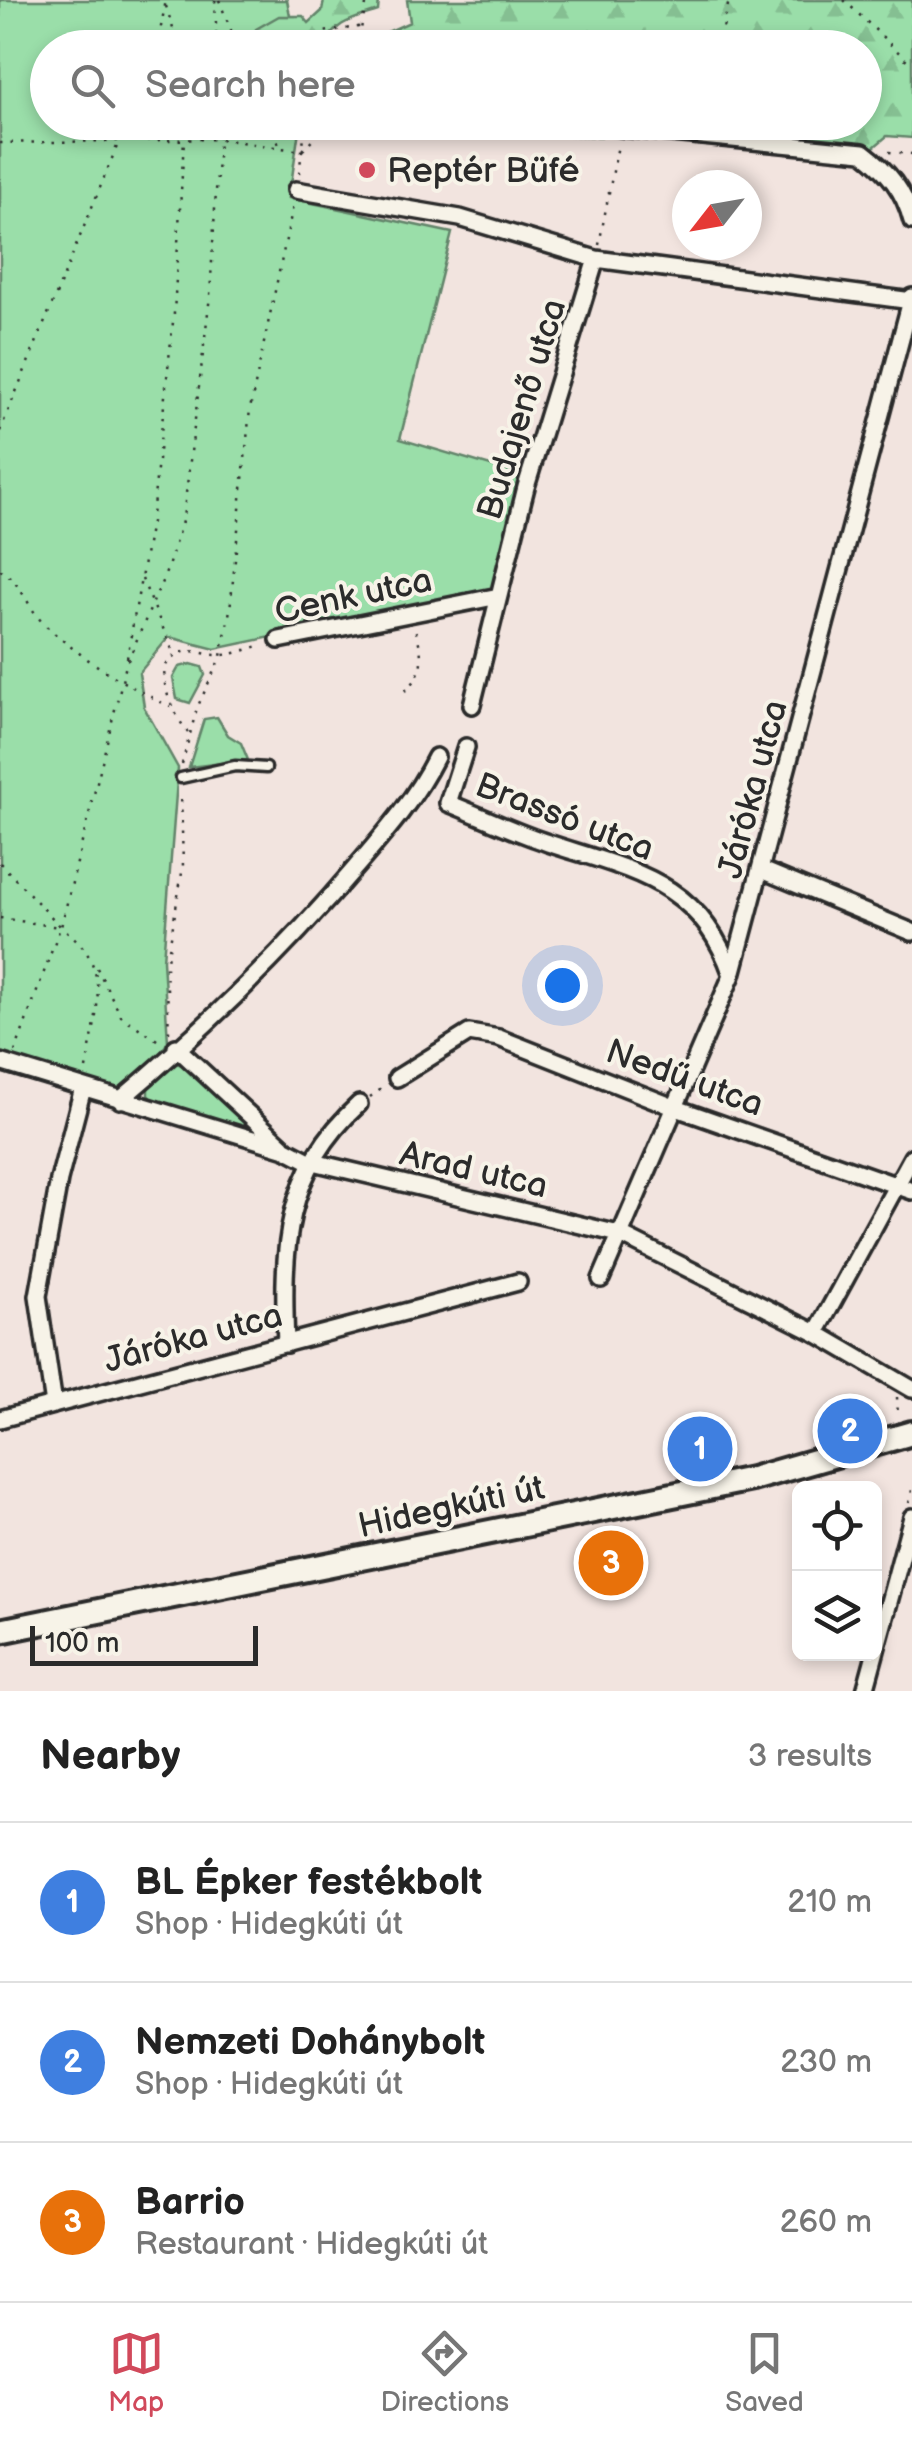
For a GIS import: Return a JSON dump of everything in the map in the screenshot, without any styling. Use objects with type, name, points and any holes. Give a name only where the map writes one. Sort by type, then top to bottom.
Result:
[{"type":"main road","name":"Hidegkúti út","points":[[0,1632],[752,1479],[832,1460],[905,1424]]},
{"type":"street","points":[[742,140],[863,152],[887,170],[907,201],[912,221]]},
{"type":"street","points":[[296,190],[460,218],[596,259],[912,300]]},
{"type":"street","name":"Budajenő utca","points":[[472,705],[526,487],[596,259]]},
{"type":"street","name":"Járóka utca","points":[[601,1279],[732,975],[912,300]]},
{"type":"street","name":"Cenk utca","points":[[279,640],[498,596]]},
{"type":"street","name":"Brassó utca","points":[[466,747],[448,803],[543,841],[638,872],[685,900],[719,938],[732,975]]},
{"type":"street","points":[[120,1100],[308,925],[418,794],[436,756]]},
{"type":"street","points":[[762,870],[912,932]]},
{"type":"street","name":"Nedű utca","points":[[397,1078],[468,1032],[499,1038],[676,1108],[904,1188]]},
{"type":"street","points":[[176,1047],[286,1149]]},
{"type":"street","name":"Arad utca","points":[[5,1063],[286,1149],[309,1161],[619,1234],[816,1333],[904,1390]]},
{"type":"street","points":[[54,1405],[38,1296],[59,1180],[83,1088]]},
{"type":"street","points":[[286,1344],[284,1244],[309,1161],[331,1130],[358,1104]]},
{"type":"street","points":[[816,1333],[904,1188],[912,1156]]},
{"type":"street","name":"Járóka utca","points":[[0,1419],[518,1282]]},
{"type":"street","points":[[865,1691],[912,1517]]},
{"type":"lane","points":[[181,778],[235,766],[266,768]]},
{"type":"path","points":[[217,0],[217,30]]},
{"type":"path","points":[[217,0],[230,30]]},
{"type":"path","points":[[364,30],[367,0]]},
{"type":"path","points":[[723,30],[729,0]]},
{"type":"path","points":[[844,0],[875,30]]},
{"type":"path","points":[[160,30],[165,2]]},
{"type":"path","points":[[165,2],[174,30]]},
{"type":"path","points":[[337,30],[365,26]]},
{"type":"path","points":[[882,36],[912,65]]},
{"type":"path","points":[[0,430],[119,140]]},
{"type":"path","points":[[5,1063],[61,927],[126,665],[141,578],[174,314],[187,140]]},
{"type":"path","points":[[0,143],[220,140],[302,151]]},
{"type":"path","points":[[126,665],[182,518],[210,296],[220,140]]},
{"type":"path","points":[[278,140],[281,148]]},
{"type":"path","points":[[176,1047],[168,1032],[166,966],[183,867],[181,778],[189,734],[220,656],[230,610],[250,409],[304,140]]},
{"type":"path","points":[[302,151],[311,140]]},
{"type":"path","name":"Budajenő utca","points":[[596,259],[619,140]]},
{"type":"path","points":[[0,570],[9,575],[42,622],[121,684],[171,706]]},
{"type":"path","points":[[141,578],[175,656],[166,667],[166,695],[189,734]]},
{"type":"path","points":[[405,692],[414,684],[422,660],[411,613]]},
{"type":"path","name":"Cenk utca","points":[[175,656],[186,651],[220,656],[279,640]]},
{"type":"path","points":[[0,863],[61,927],[81,941],[121,1016],[150,1038],[176,1047]]},
{"type":"path","points":[[0,918],[61,927]]},
{"type":"path","points":[[83,1088],[98,1001],[96,965]]},
{"type":"path","points":[[358,1104],[397,1078]]},
{"type":"path","points":[[904,1390],[905,1424]]},
{"type":"green space","points":[[0,0],[287,0],[293,30],[30,30],[30,140],[298,140],[289,198],[452,233],[400,439],[521,475],[493,590],[215,649],[169,637],[139,673],[144,707],[178,768],[163,960],[168,1042],[154,1062],[117,1093],[0,1056]]},
{"type":"green space","points":[[324,0],[379,0],[378,11],[335,30],[256,30],[279,16],[303,16],[309,23],[322,11]]},
{"type":"green space","points":[[407,0],[912,0],[912,138],[887,136],[862,157],[655,140],[882,140],[882,30],[392,30],[410,22]]},
{"type":"green space","points":[[179,667],[202,667],[205,675],[190,703],[177,699],[173,678]]},
{"type":"green space","points":[[217,717],[228,735],[241,743],[248,760],[189,767],[204,719]]},
{"type":"green space","points":[[176,1063],[211,1082],[259,1134],[155,1103],[148,1095],[148,1086]]},
{"type":"place","name":"Reptér Büfé","points":[[367,170]]},
{"type":"place","name":"Nemzeti Dohánybolt","points":[[850,1431]]},
{"type":"place","name":"BL Épker festékbolt","points":[[700,1449]]},
{"type":"place","name":"Barrio","points":[[611,1563]]}]
